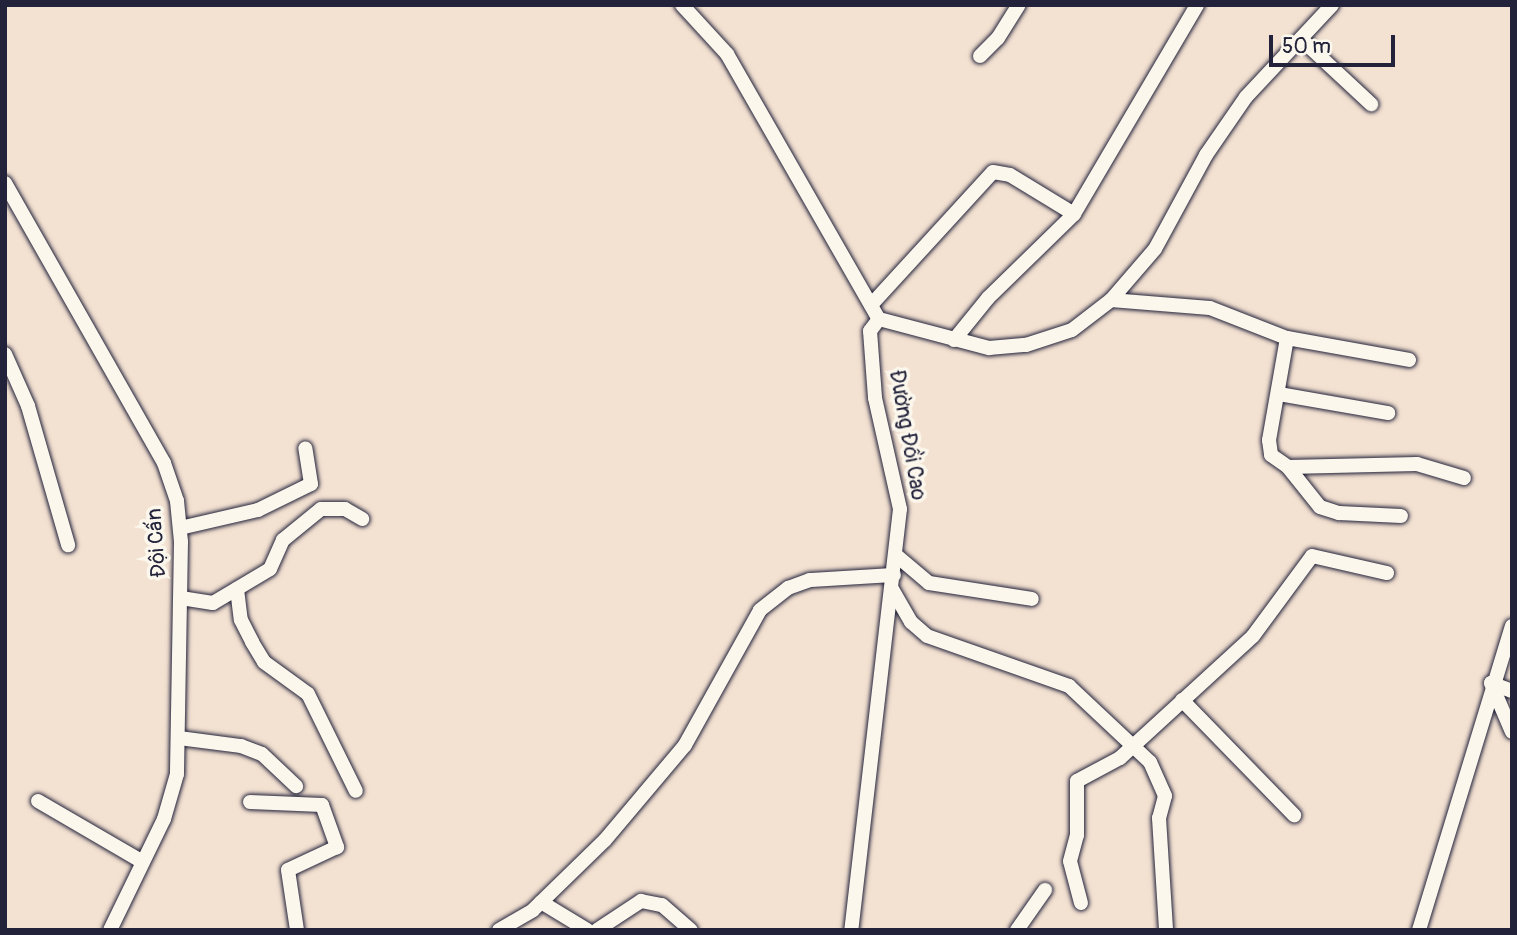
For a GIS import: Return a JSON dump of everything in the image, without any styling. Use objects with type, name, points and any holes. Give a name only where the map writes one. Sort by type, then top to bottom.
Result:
[{"type":"street","points":[[682,5],[727,54],[879,319],[989,348],[1026,345],[1072,330],[1111,300],[1155,248],[1206,155],[1246,97],[1332,5]]},
{"type":"street","points":[[980,56],[998,38],[1019,5]]},
{"type":"street","points":[[954,340],[988,298],[1074,214],[1197,5]]},
{"type":"street","points":[[1301,39],[1371,104]]},
{"type":"street","points":[[871,305],[993,172],[1010,174],[1074,214]]},
{"type":"street","name":"Đội Cấn","points":[[5,183],[164,463],[180,528],[177,774],[164,819],[110,930]]},
{"type":"street","points":[[1111,300],[1210,308],[1287,338],[1409,360]]},
{"type":"street","name":"Đường Đồi Cao","points":[[851,930],[897,556],[900,509],[875,398],[870,331],[879,319]]},
{"type":"street","points":[[1287,338],[1269,448],[1276,461],[1288,467],[1320,507],[1339,513],[1401,516]]},
{"type":"street","points":[[5,354],[27,406],[68,545]]},
{"type":"street","points":[[1279,394],[1388,413]]},
{"type":"street","points":[[180,528],[258,510],[311,484],[305,448]]},
{"type":"street","points":[[1288,467],[1417,464],[1464,478]]},
{"type":"street","points":[[181,598],[213,603],[270,569],[283,540],[321,509],[345,509],[362,519]]},
{"type":"street","points":[[897,556],[929,583],[1032,598]]},
{"type":"street","points":[[1081,903],[1070,861],[1077,835],[1077,781],[1111,765],[1253,636],[1312,556],[1387,573]]},
{"type":"street","points":[[499,930],[541,902],[605,840],[685,744],[760,610],[788,589],[810,580],[893,582],[911,622],[927,636],[1069,686],[1132,745],[1161,779],[1165,796],[1159,818],[1166,930]]},
{"type":"street","points":[[237,589],[241,620],[252,642],[264,662],[308,694],[356,791]]},
{"type":"street","points":[[1419,930],[1491,684],[1512,626]]},
{"type":"street","points":[[1491,684],[1512,691]]},
{"type":"street","points":[[1491,684],[1512,732]]},
{"type":"street","points":[[1182,700],[1294,815]]},
{"type":"street","points":[[179,738],[252,750],[278,765],[296,786]]},
{"type":"street","points":[[38,801],[143,862]]},
{"type":"street","points":[[250,802],[322,805],[337,847],[288,870],[297,930]]},
{"type":"street","points":[[1017,930],[1045,890]]},
{"type":"street","points":[[597,930],[641,901],[662,905],[691,930]]},
{"type":"street","points":[[541,902],[587,930]]}]
